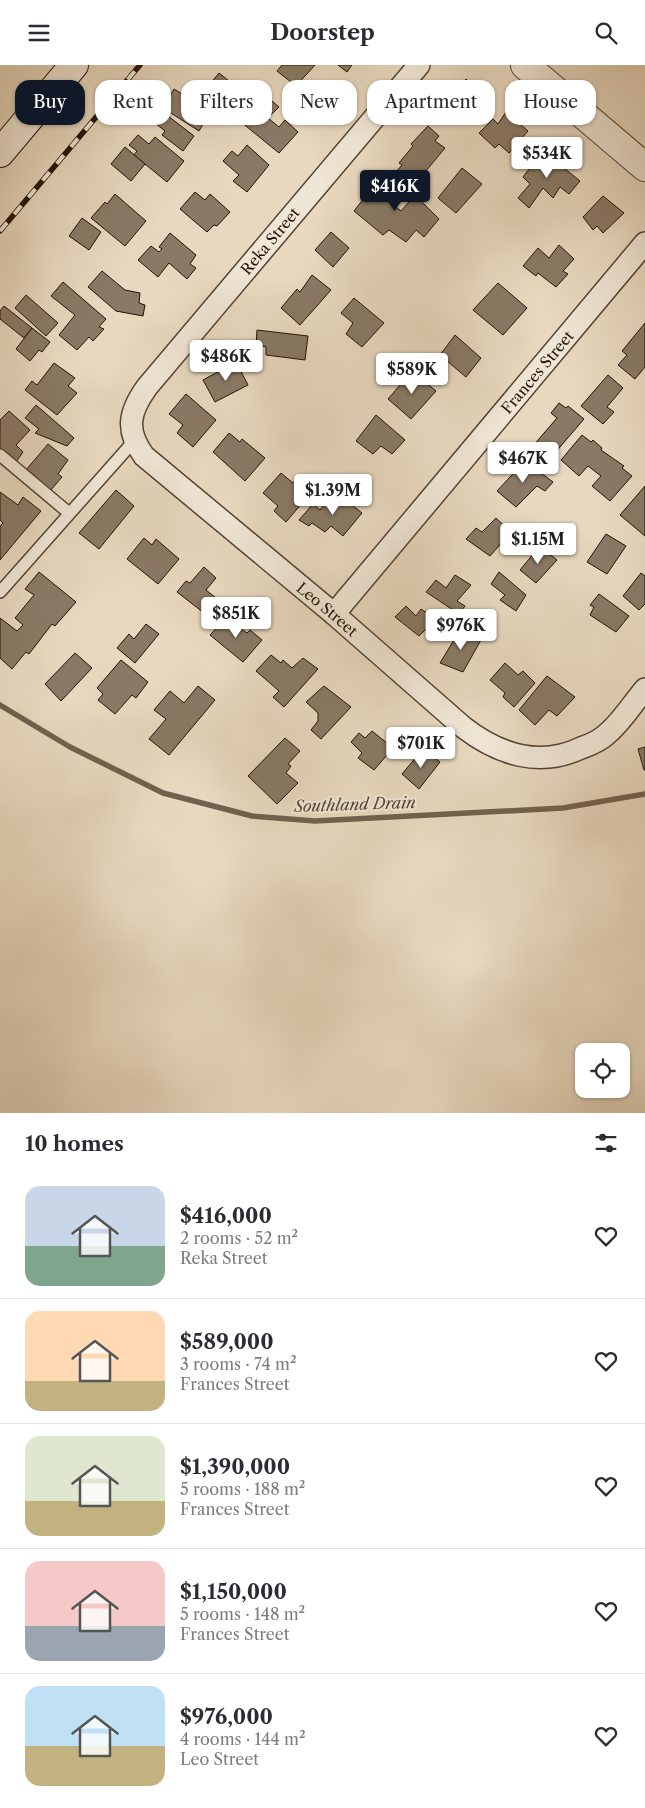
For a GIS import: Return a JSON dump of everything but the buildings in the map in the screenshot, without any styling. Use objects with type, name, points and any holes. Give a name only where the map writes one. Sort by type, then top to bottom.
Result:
[{"type":"street","points":[[0,153],[74,65]]},
{"type":"street","name":"Reka Street","points":[[133,431],[134,408],[147,387],[419,65]]},
{"type":"street","points":[[525,65],[645,167]]},
{"type":"street","name":"Frances Street","points":[[334,614],[645,243]]},
{"type":"street","name":"Leo Street","points":[[133,431],[144,457],[334,614],[480,740],[514,755],[533,758],[571,753],[607,734],[645,689]]},
{"type":"lane","points":[[0,593],[69,513],[133,431]]},
{"type":"lane","points":[[0,455],[69,513]]},
{"type":"waterway","name":"Southland Drain","points":[[0,705],[70,747],[163,793],[252,816],[315,821],[563,808],[645,794]]},
{"type":"railway","points":[[0,231],[140,65]]}]
